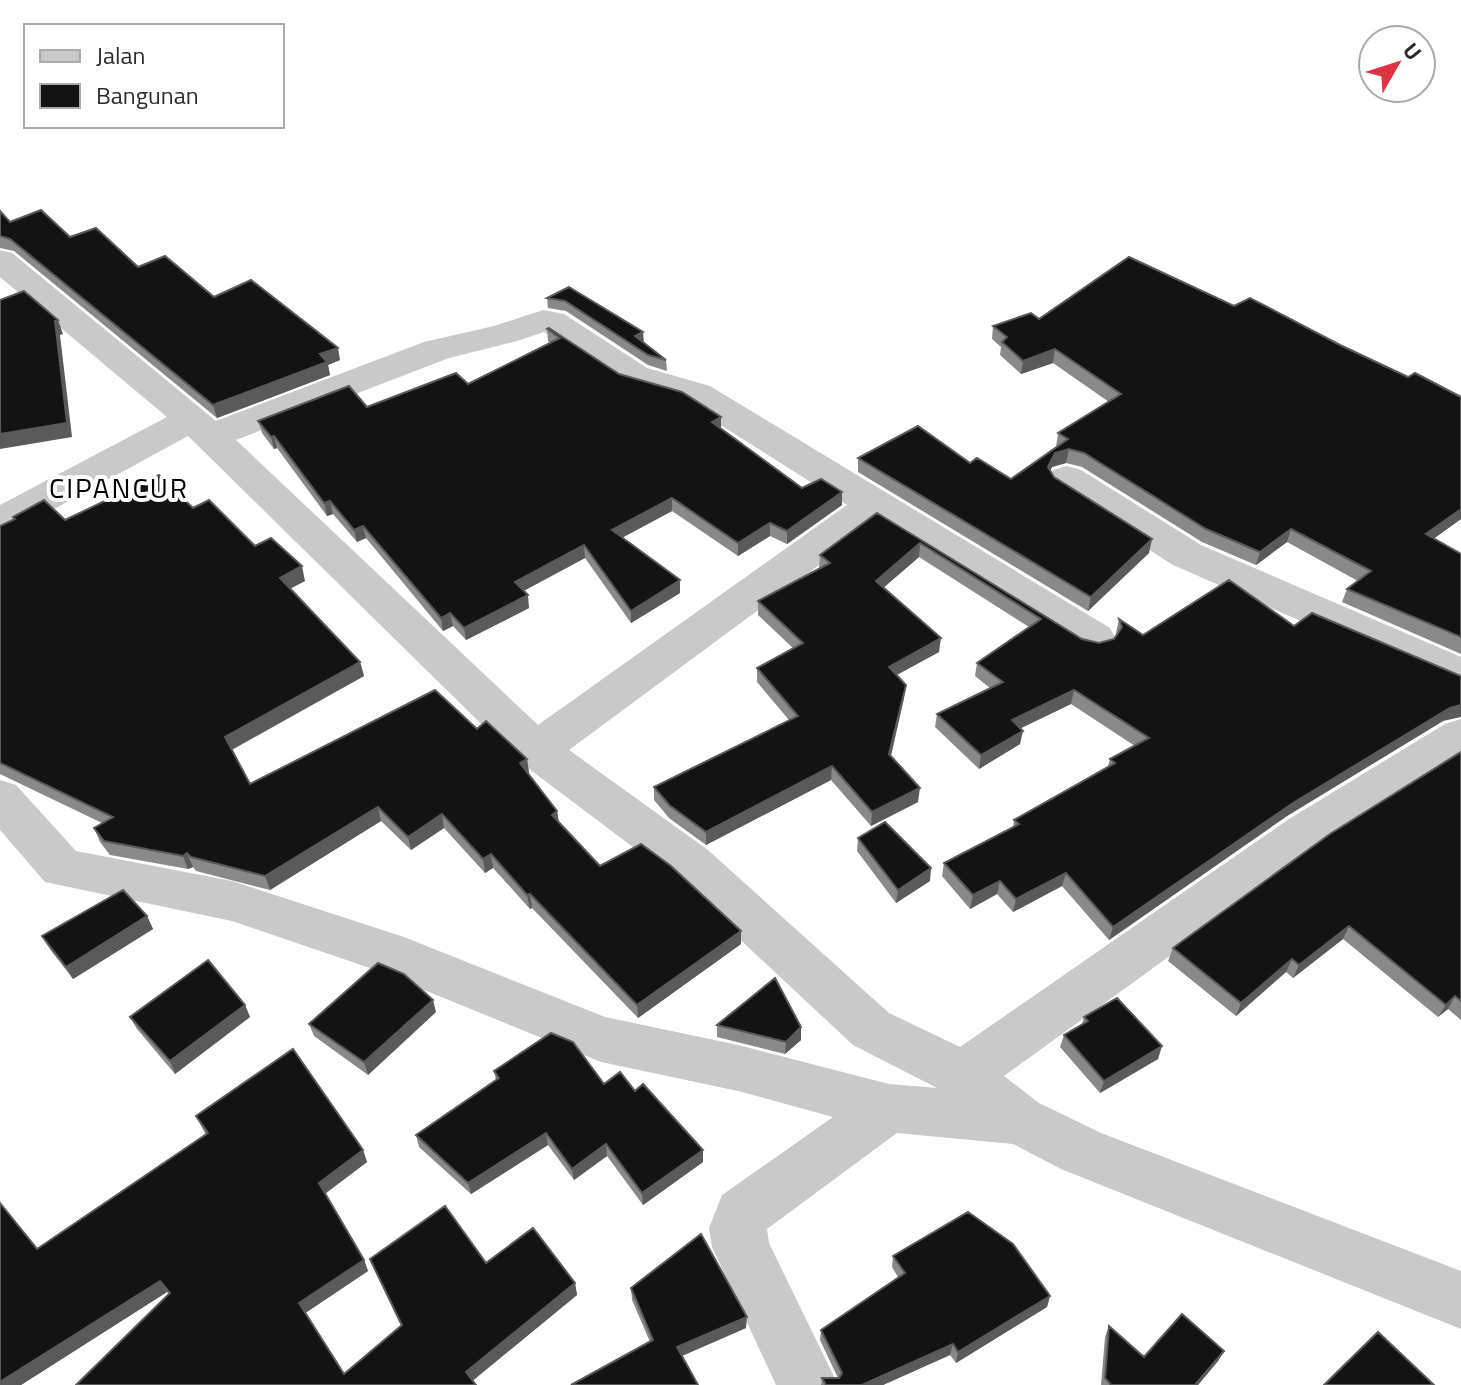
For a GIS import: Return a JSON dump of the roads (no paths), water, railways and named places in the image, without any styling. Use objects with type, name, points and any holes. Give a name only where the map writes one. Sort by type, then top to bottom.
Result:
[{"type":"street","points":[[0,260],[202,430],[536,750],[691,864],[871,1029],[963,1075],[1020,1120],[1081,1151],[1153,1182],[1461,1300]]},
{"type":"street","points":[[0,522],[202,430],[218,433],[437,350],[496,337],[543,320],[552,321],[634,376],[697,394],[1095,639]]},
{"type":"street","points":[[1067,479],[1187,555],[1461,675]]},
{"type":"street","points":[[536,750],[875,504]]},
{"type":"street","points":[[963,1075],[1306,832],[1461,736]]},
{"type":"street","points":[[0,798],[62,868],[232,901],[386,952],[601,1039],[738,1068],[889,1108],[1020,1120]]},
{"type":"street","points":[[808,1385],[741,1247],[738,1228],[742,1214],[889,1108]]},
{"type":"district","name":"CIPANCUR","points":[[119,487]]}]
